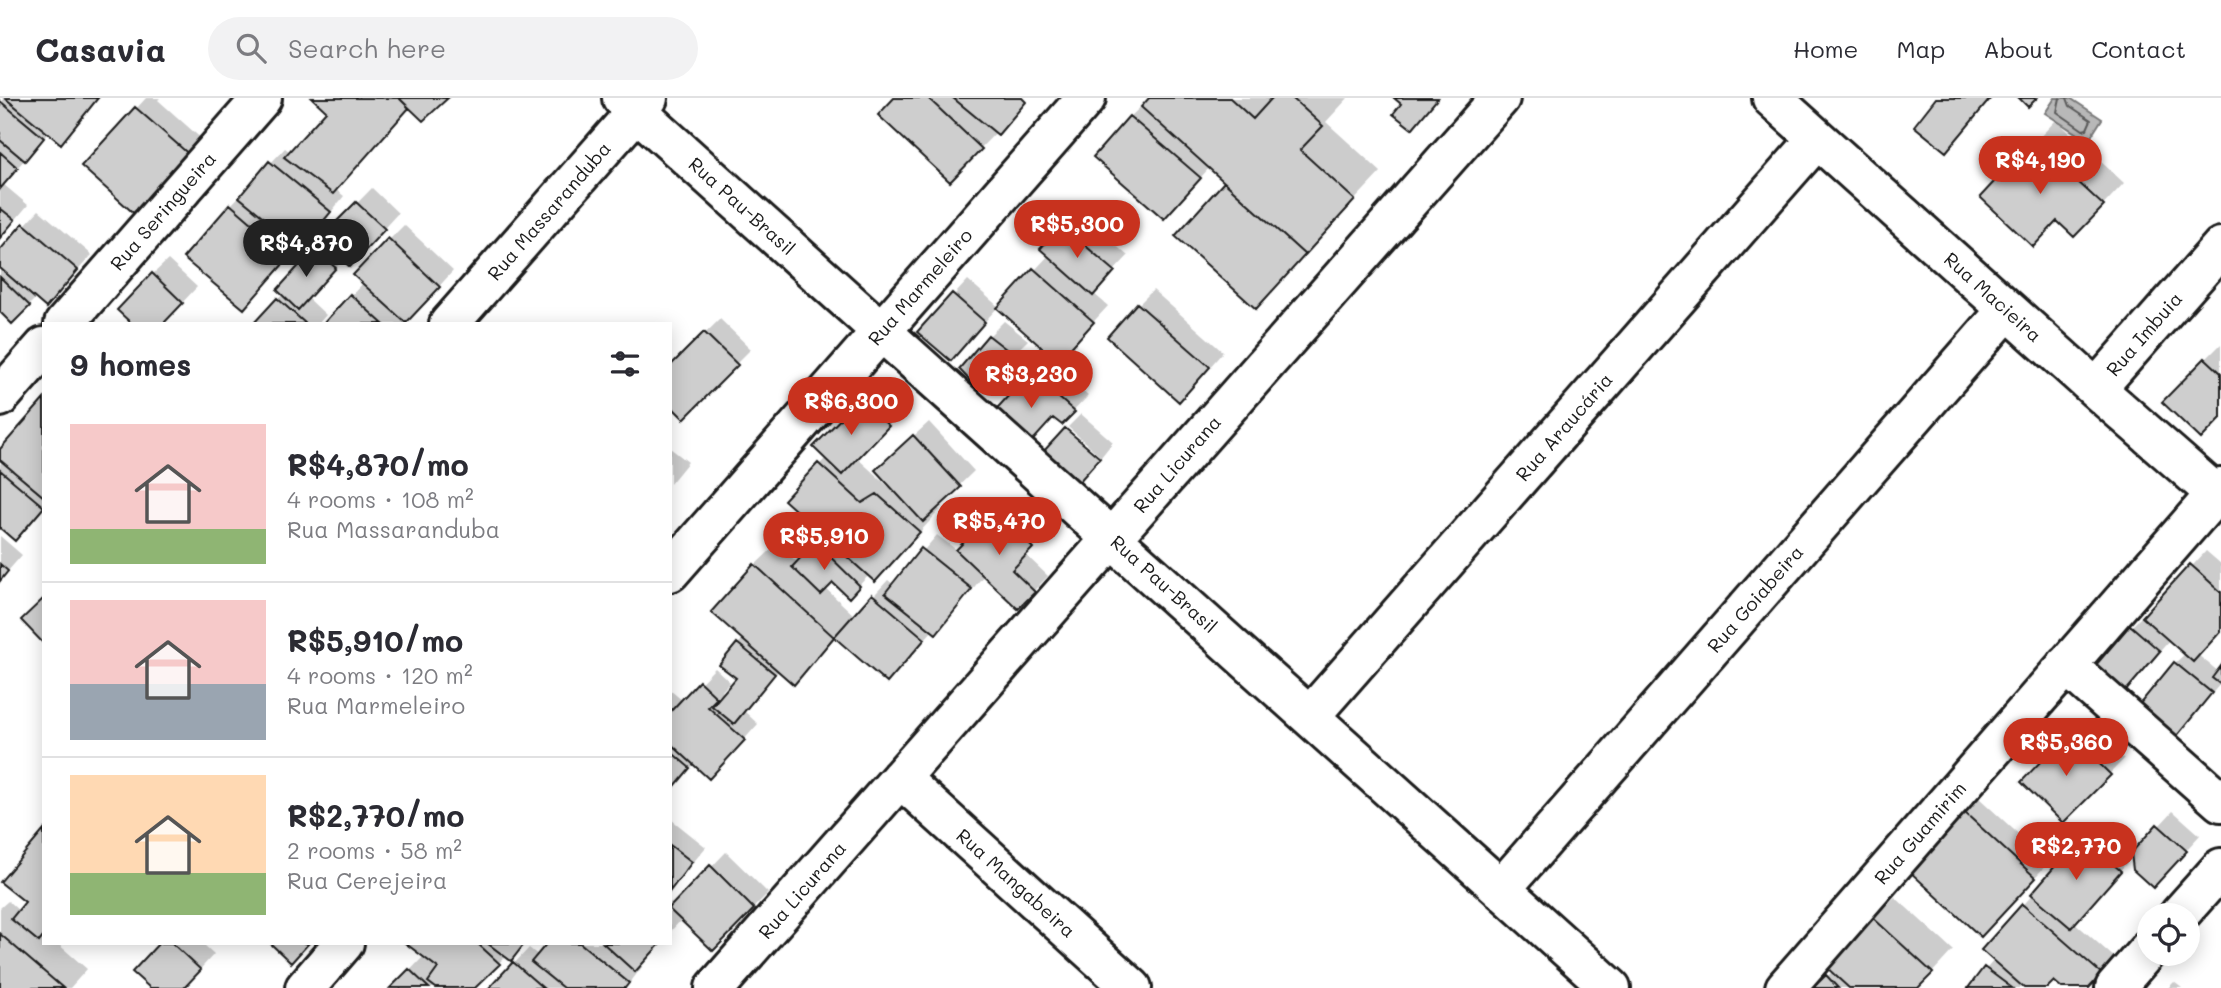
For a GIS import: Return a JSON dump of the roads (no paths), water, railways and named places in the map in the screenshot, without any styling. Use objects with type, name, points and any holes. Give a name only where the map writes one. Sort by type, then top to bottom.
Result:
[{"type":"street","name":"Rua Seringueira","points":[[66,322],[262,98]]},
{"type":"street","name":"Rua Marmeleiro","points":[[672,570],[1086,98]]},
{"type":"street","name":"Rua Licurana","points":[[715,988],[1500,98]]},
{"type":"street","name":"Rua Macieira","points":[[1772,98],[2096,389],[2218,491]]},
{"type":"street","name":"Rua Pau-Brasil","points":[[635,102],[881,331],[1611,988]]},
{"type":"street","name":"Rua Massaranduba","points":[[452,322],[635,102]]},
{"type":"street","name":"Rua Araucária","points":[[1310,716],[1817,139]]},
{"type":"street","name":"Rua Imbuia","points":[[2096,389],[2221,247]]},
{"type":"street","name":"Rua Goiabeira","points":[[1502,888],[2007,310]]},
{"type":"street","points":[[0,397],[42,349]]},
{"type":"street","name":"Rua Guamirim","points":[[1785,988],[2218,491]]},
{"type":"street","points":[[2066,665],[2221,802]]},
{"type":"street","name":"Rua Mangabeira","points":[[900,778],[1132,988]]},
{"type":"street","points":[[2190,903],[2221,868]]},
{"type":"street","points":[[305,988],[342,945]]},
{"type":"street","points":[[2115,988],[2137,963]]},
{"type":"water","points":[[2055,98],[2070,98],[2102,119],[2088,141],[2045,113]]}]
